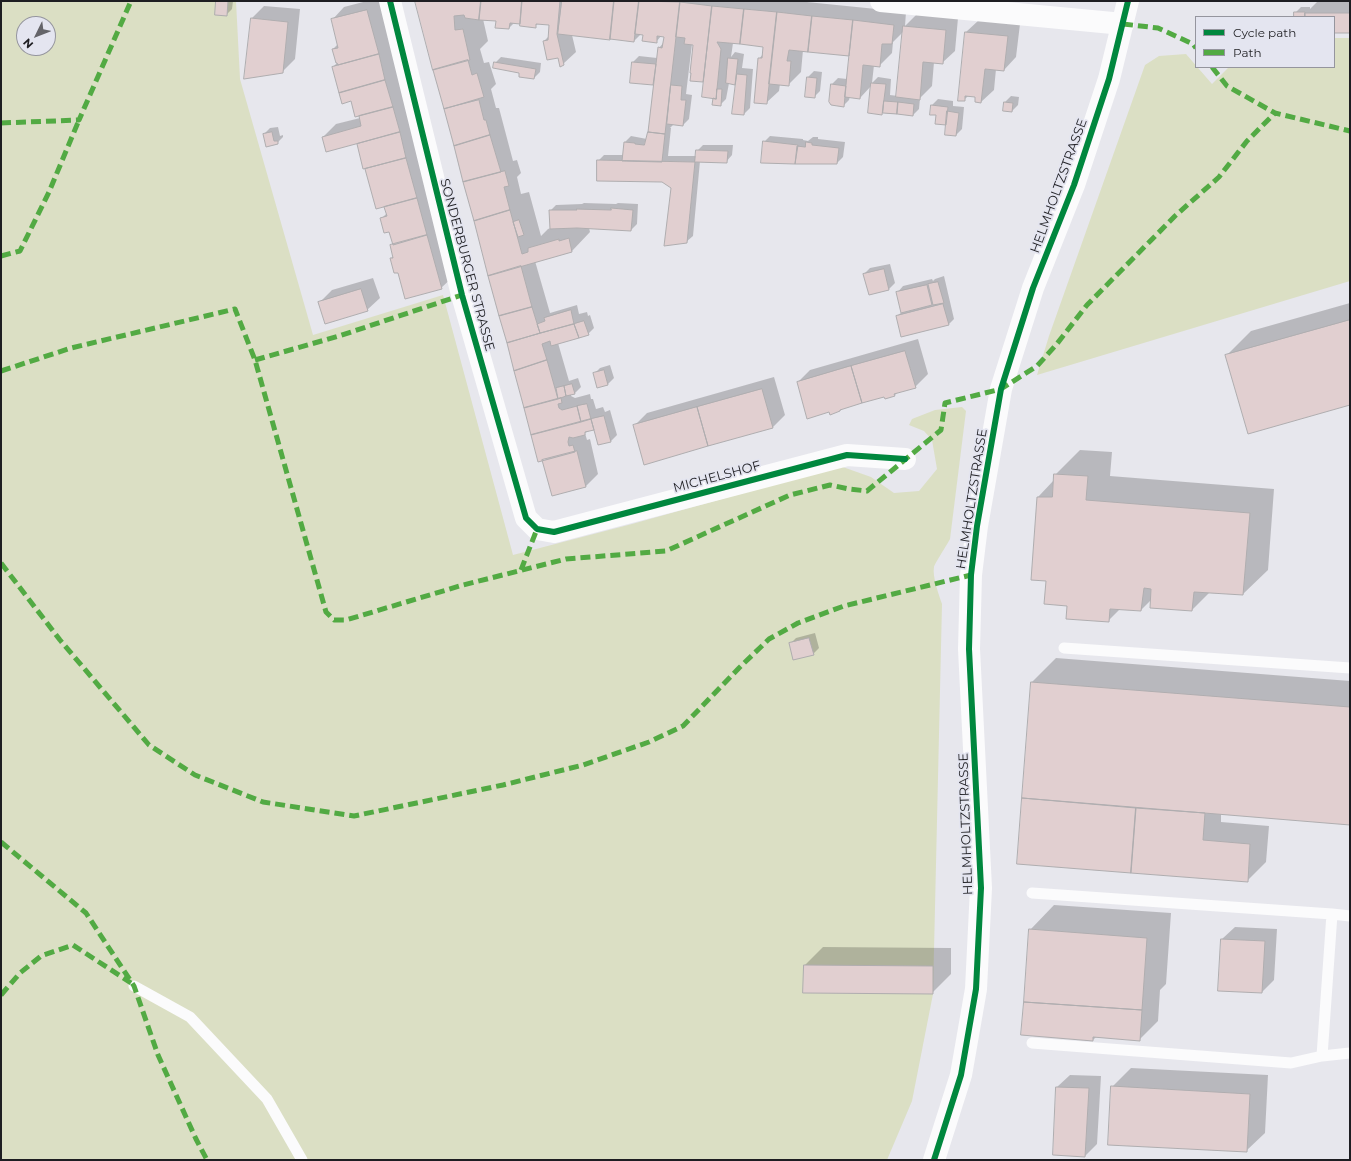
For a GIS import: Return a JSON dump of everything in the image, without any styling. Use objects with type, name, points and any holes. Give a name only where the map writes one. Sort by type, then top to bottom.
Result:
[{"type":"street","name":"SONDERBURGER STRASSE","points":[[390,1],[462,295],[526,518],[537,529]]},
{"type":"street","points":[[881,1],[1123,24]]},
{"type":"street","name":"HELMHOLTZSTRASSE","points":[[934,1160],[961,1075],[976,989],[980,888],[969,649],[971,575],[977,526],[1001,389],[1033,288],[1076,178],[1109,79],[1128,1]]},
{"type":"street","name":"MICHELSHOF","points":[[537,529],[554,532],[847,455],[905,460]]},
{"type":"lane","points":[[1064,648],[1350,668]]},
{"type":"lane","points":[[1032,893],[1350,916]]},
{"type":"lane","points":[[1322,1056],[1332,914]]},
{"type":"lane","points":[[134,986],[190,1017],[268,1099],[302,1160]]},
{"type":"lane","points":[[1032,1043],[1291,1063],[1322,1056],[1350,1053]]},
{"type":"green space","points":[[1,1],[236,1],[240,79],[313,335],[443,295],[513,555],[632,524],[840,466],[871,477],[894,493],[919,491],[937,469],[932,440],[924,431],[909,425],[912,419],[935,410],[962,407],[966,411],[950,539],[934,567],[936,586],[942,604],[933,994],[912,1101],[887,1160],[1,1160]]},
{"type":"green space","points":[[1335,38],[1350,38],[1350,281],[1037,375],[1049,336],[1145,65],[1159,56],[1186,54],[1195,64],[1195,68],[1198,68],[1212,84],[1228,68],[1335,68]]},
{"type":"building","points":[[216,1],[228,1],[227,16],[215,15]]},
{"type":"building","points":[[415,1],[481,1],[479,20],[465,18],[464,15],[454,16],[455,30],[463,29],[470,60],[433,70]]},
{"type":"building","points":[[481,1],[522,1],[520,24],[510,23],[509,29],[495,28],[496,21],[479,20]]},
{"type":"building","points":[[522,1],[560,1],[557,34],[564,65],[560,67],[558,58],[547,60],[543,41],[548,40],[549,25],[536,24],[536,28],[520,26]]},
{"type":"building","points":[[562,1],[614,1],[610,40],[558,34]]},
{"type":"building","points":[[614,1],[639,1],[634,42],[610,39]]},
{"type":"building","points":[[639,1],[680,2],[665,134],[648,132],[658,47],[662,48],[664,37],[657,36],[657,43],[642,41],[643,35],[635,34]]},
{"type":"building","points":[[680,2],[712,6],[703,82],[690,81],[693,45],[684,44],[685,38],[676,37]]},
{"type":"building","points":[[712,6],[744,9],[740,44],[717,42],[721,49],[716,99],[702,97]]},
{"type":"building","points":[[744,9],[777,12],[767,104],[754,103],[758,58],[762,58],[763,47],[740,44]]},
{"type":"building","points":[[367,10],[379,54],[338,65],[332,49],[338,48],[331,19]]},
{"type":"building","points":[[777,12],[812,16],[808,52],[789,50],[787,61],[791,61],[789,86],[769,84]]},
{"type":"building","points":[[1294,12],[1305,12],[1305,16],[1294,16]]},
{"type":"building","points":[[1305,13],[1350,13],[1350,33],[1335,33],[1335,16],[1305,16]]},
{"type":"building","points":[[812,16],[853,20],[849,56],[808,52]]},
{"type":"building","points":[[251,18],[288,22],[283,73],[244,79]]},
{"type":"building","points":[[853,20],[894,25],[892,44],[882,44],[880,67],[863,65],[860,99],[845,97]]},
{"type":"building","points":[[903,26],[946,30],[943,64],[923,62],[920,100],[896,97]]},
{"type":"building","points":[[965,32],[1008,36],[1004,71],[985,69],[981,103],[975,102],[975,97],[965,96],[965,101],[958,101]]},
{"type":"building","points":[[379,54],[385,80],[339,93],[332,67]]},
{"type":"building","points":[[728,58],[738,59],[735,85],[726,83]]},
{"type":"building","points":[[468,60],[472,75],[477,73],[484,97],[444,109],[433,70]]},
{"type":"building","points":[[494,62],[536,69],[534,79],[519,77],[519,73],[493,68]]},
{"type":"building","points":[[632,62],[656,64],[653,85],[630,83]]},
{"type":"building","points":[[737,74],[747,75],[744,115],[732,114]]},
{"type":"building","points":[[807,77],[817,78],[815,98],[805,97]]},
{"type":"building","points":[[385,80],[393,107],[355,117],[351,101],[342,104],[339,93]]},
{"type":"building","points":[[871,83],[886,84],[882,115],[868,113]]},
{"type":"building","points":[[831,84],[846,86],[844,107],[831,105],[829,102]]},
{"type":"building","points":[[671,85],[682,86],[681,100],[686,100],[683,126],[667,124]]},
{"type":"building","points":[[717,89],[722,89],[721,106],[712,105],[713,98],[716,99]]},
{"type":"building","points":[[479,100],[484,120],[486,120],[490,135],[454,146],[444,109]]},
{"type":"building","points":[[884,101],[898,102],[897,114],[883,113]]},
{"type":"building","points":[[898,102],[914,104],[913,116],[897,114]]},
{"type":"building","points":[[1004,102],[1013,103],[1012,112],[1003,111]]},
{"type":"building","points":[[931,105],[948,107],[946,125],[935,124],[936,115],[930,115]]},
{"type":"building","points":[[393,107],[400,132],[326,152],[322,137],[361,126],[359,116]]},
{"type":"building","points":[[947,111],[959,113],[956,136],[945,135]]},
{"type":"building","points":[[272,132],[274,141],[278,141],[278,144],[266,147],[263,134]]},
{"type":"building","points":[[400,132],[406,158],[363,169],[357,144]]},
{"type":"building","points":[[648,132],[665,134],[662,162],[622,161],[624,142],[644,145]]},
{"type":"building","points":[[490,135],[501,172],[463,182],[454,146]]},
{"type":"building","points":[[763,141],[798,145],[795,164],[761,163]]},
{"type":"building","points":[[806,142],[812,143],[812,145],[839,148],[837,164],[795,164],[797,146],[805,147]]},
{"type":"building","points":[[696,150],[728,151],[727,163],[695,162]]},
{"type":"building","points":[[406,158],[417,198],[376,209],[365,169]]},
{"type":"building","points":[[597,160],[695,162],[687,243],[664,246],[671,188],[662,182],[597,181]]},
{"type":"building","points":[[505,171],[509,186],[504,187],[510,210],[474,221],[463,182]]},
{"type":"building","points":[[417,198],[427,235],[393,245],[389,232],[384,233],[380,218],[387,216],[384,207]]},
{"type":"building","points":[[611,208],[633,210],[631,231],[577,228],[550,229],[549,210],[611,210]]},
{"type":"building","points":[[510,210],[522,254],[528,252],[528,248],[559,239],[559,241],[569,238],[572,252],[488,276],[474,221]]},
{"type":"building","points":[[519,220],[524,235],[518,237],[513,222]]},
{"type":"building","points":[[427,235],[442,289],[405,299],[398,273],[394,273],[390,258],[393,258],[390,245]]},
{"type":"building","points":[[521,266],[532,307],[499,316],[488,276]]},
{"type":"building","points":[[884,269],[889,290],[869,295],[863,274]]},
{"type":"building","points":[[938,282],[944,303],[933,305],[928,284]]},
{"type":"building","points":[[927,285],[932,305],[901,313],[896,292]]},
{"type":"building","points":[[361,289],[368,311],[325,324],[318,302]]},
{"type":"building","points":[[943,304],[949,325],[901,337],[896,316]]},
{"type":"building","points":[[532,307],[540,333],[507,343],[499,316]]},
{"type":"building","points":[[571,310],[574,324],[540,333],[537,324],[545,321],[544,318]]},
{"type":"building","points":[[1350,320],[1350,405],[1248,434],[1225,355]]},
{"type":"building","points":[[584,321],[589,335],[579,338],[574,324]]},
{"type":"building","points":[[574,324],[579,338],[551,346],[550,341],[542,344],[547,360],[514,371],[507,343]]},
{"type":"building","points":[[905,351],[916,388],[894,394],[895,396],[885,399],[884,397],[862,403],[851,366]]},
{"type":"building","points":[[547,360],[558,399],[524,408],[514,371]]},
{"type":"building","points":[[851,366],[862,403],[830,415],[829,412],[807,419],[797,382]]},
{"type":"building","points":[[604,370],[608,385],[597,388],[593,373]]},
{"type":"building","points":[[572,384],[575,394],[566,396],[564,386]]},
{"type":"building","points":[[564,386],[566,396],[558,399],[556,388]]},
{"type":"building","points":[[762,389],[773,428],[708,446],[697,407]]},
{"type":"building","points":[[561,398],[562,403],[558,404],[559,408],[562,410],[577,406],[581,422],[531,435],[524,408]]},
{"type":"building","points":[[587,404],[591,419],[581,422],[577,406]]},
{"type":"building","points":[[697,407],[708,446],[644,465],[633,425]]},
{"type":"building","points":[[604,416],[611,442],[598,445],[591,419]]},
{"type":"building","points":[[591,419],[594,430],[585,432],[585,435],[573,438],[569,437],[569,446],[573,445],[575,452],[538,462],[531,435]]},
{"type":"building","points":[[577,451],[586,487],[552,496],[542,460]]},
{"type":"building","points":[[1054,474],[1088,476],[1086,500],[1250,513],[1243,595],[1194,592],[1192,611],[1150,608],[1151,589],[1144,588],[1141,611],[1110,609],[1109,622],[1066,619],[1067,606],[1044,604],[1046,581],[1031,580],[1037,497],[1052,497]]},
{"type":"building","points":[[809,638],[814,655],[793,660],[789,643]]},
{"type":"building","points":[[1031,682],[1350,707],[1350,825],[1022,798]]},
{"type":"building","points":[[1022,798],[1136,808],[1131,873],[1017,864]]},
{"type":"building","points":[[1136,808],[1205,813],[1203,840],[1250,844],[1248,882],[1131,873]]},
{"type":"building","points":[[1029,929],[1147,938],[1142,1010],[1024,1002]]},
{"type":"building","points":[[1221,939],[1265,941],[1262,993],[1218,991]]},
{"type":"building","points":[[804,965],[933,966],[933,994],[803,993]]},
{"type":"building","points":[[1024,1002],[1142,1010],[1140,1041],[1093,1037],[1093,1041],[1021,1035]]},
{"type":"building","points":[[1111,1086],[1250,1094],[1247,1152],[1108,1145]]},
{"type":"building","points":[[1056,1087],[1089,1088],[1085,1157],[1053,1155]]},
{"type":"marked path","points":[[1,123],[79,120],[131,1]]},
{"type":"marked path","points":[[1123,24],[1158,28],[1193,44],[1195,47]]},
{"type":"marked path","points":[[1213,68],[1227,86],[1275,113],[1350,131]]},
{"type":"marked path","points":[[1,371],[71,348],[235,309],[255,360],[326,612],[334,620],[346,620],[463,585],[566,559],[666,551],[790,495],[830,485],[867,491],[941,430],[945,403],[1001,389],[1037,366],[1056,345],[1087,305],[1175,216],[1219,177],[1247,141],[1275,113]]},
{"type":"marked path","points":[[1,256],[20,251],[49,192],[79,120]]},
{"type":"marked path","points":[[255,360],[339,336],[462,295]]},
{"type":"marked path","points":[[521,570],[537,529]]},
{"type":"marked path","points":[[1,563],[60,640],[149,745],[195,775],[263,802],[354,816],[503,785],[583,765],[649,742],[683,726],[769,639],[798,623],[844,606],[971,575]]},
{"type":"marked path","points":[[1,842],[86,913],[134,986],[158,1055],[207,1160]]},
{"type":"marked path","points":[[1,995],[20,973],[41,956],[73,945],[131,983]]},
{"type":"cycle path","points":[[390,1],[462,295],[526,518],[537,529],[554,532],[847,455],[905,459]]},
{"type":"cycle path","points":[[934,1160],[961,1075],[976,989],[981,888],[969,649],[971,575],[977,526],[1001,389],[1033,288],[1074,185],[1109,79],[1128,1]]}]
